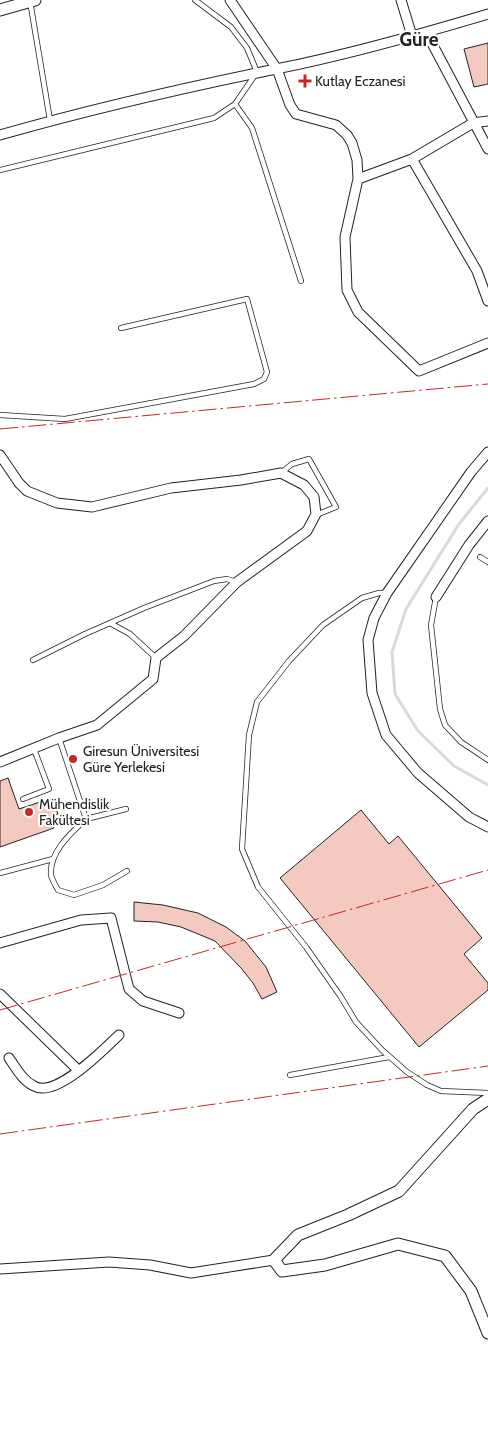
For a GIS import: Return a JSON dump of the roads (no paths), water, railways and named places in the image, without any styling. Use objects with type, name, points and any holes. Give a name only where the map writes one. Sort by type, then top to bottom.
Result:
[{"type":"street","points":[[230,0],[276,69],[290,105],[296,114],[336,125],[348,135],[352,143],[358,160],[358,179],[345,237],[347,290],[358,312],[419,371],[488,343]]},
{"type":"street","points":[[401,0],[412,36]]},
{"type":"street","points":[[0,10],[33,1]]},
{"type":"street","points":[[0,135],[50,120],[412,36],[488,14]]},
{"type":"street","points":[[426,32],[488,149]]},
{"type":"street","points":[[358,179],[412,159],[473,123],[488,121]]},
{"type":"street","points":[[412,159],[477,271],[488,301]]},
{"type":"street","points":[[488,452],[471,472],[387,593],[374,618],[368,640],[372,693],[386,735],[418,773],[469,817],[488,826]]},
{"type":"street","points":[[0,455],[27,492],[57,503],[92,507],[171,488],[241,480],[281,473],[304,486],[314,497],[315,516],[306,531],[237,582],[184,636],[156,658],[152,680],[97,725],[0,762]]},
{"type":"street","points":[[436,597],[469,545],[488,521]]},
{"type":"street","points":[[0,943],[81,920],[111,918],[129,989],[143,1001],[179,1013]]},
{"type":"street","points":[[0,994],[78,1070]]},
{"type":"street","points":[[8,1058],[24,1079],[35,1088],[49,1088],[66,1080],[119,1035]]},
{"type":"street","points":[[0,1269],[109,1262],[150,1265],[192,1273],[274,1260],[298,1235],[348,1215],[399,1191],[473,1108],[488,1099]]},
{"type":"street","points":[[274,1260],[282,1271],[325,1265],[398,1244],[445,1256],[471,1291],[488,1333]]},
{"type":"lane","points":[[0,170],[214,118],[235,104],[257,72],[247,48],[231,27],[195,0]]},
{"type":"lane","points":[[33,1],[50,120]]},
{"type":"lane","points":[[235,104],[252,128],[300,281]]},
{"type":"lane","points":[[0,415],[65,419],[254,384],[264,379],[268,372],[247,299],[121,328]]},
{"type":"lane","points":[[281,473],[292,464],[309,459],[336,507],[315,516]]},
{"type":"lane","points":[[480,557],[488,562]]},
{"type":"lane","points":[[33,660],[144,608],[214,581],[228,579],[237,582]]},
{"type":"lane","points":[[387,593],[379,593],[362,598],[323,624],[289,661],[257,702],[248,735],[242,849],[258,887],[306,947],[356,1022],[389,1057],[406,1072],[441,1091],[488,1093]]},
{"type":"lane","points":[[436,597],[431,624],[440,709],[445,725],[461,742],[488,760]]},
{"type":"lane","points":[[110,623],[130,634],[156,658]]},
{"type":"lane","points":[[59,738],[86,819]]},
{"type":"lane","points":[[23,799],[49,789],[34,749]]},
{"type":"lane","points":[[126,809],[86,819],[66,839],[53,859],[51,876],[58,890],[74,895],[103,885],[127,871]]},
{"type":"lane","points":[[0,873],[53,859]]},
{"type":"lane","points":[[290,1075],[389,1057]]},
{"type":"waterway","points":[[488,488],[459,524],[406,609],[392,652],[395,694],[418,731],[454,766],[488,785]]},
{"type":"place","name":"Kutlay Eczanesi","points":[[305,81]]},
{"type":"place","name":"Giresun Üniversitesi Güre Yerlekesi","points":[[73,759]]},
{"type":"place","name":"Mühendislik Fakültesi","points":[[29,812]]},
{"type":"district","name":"Güre","points":[[419,39]]}]
